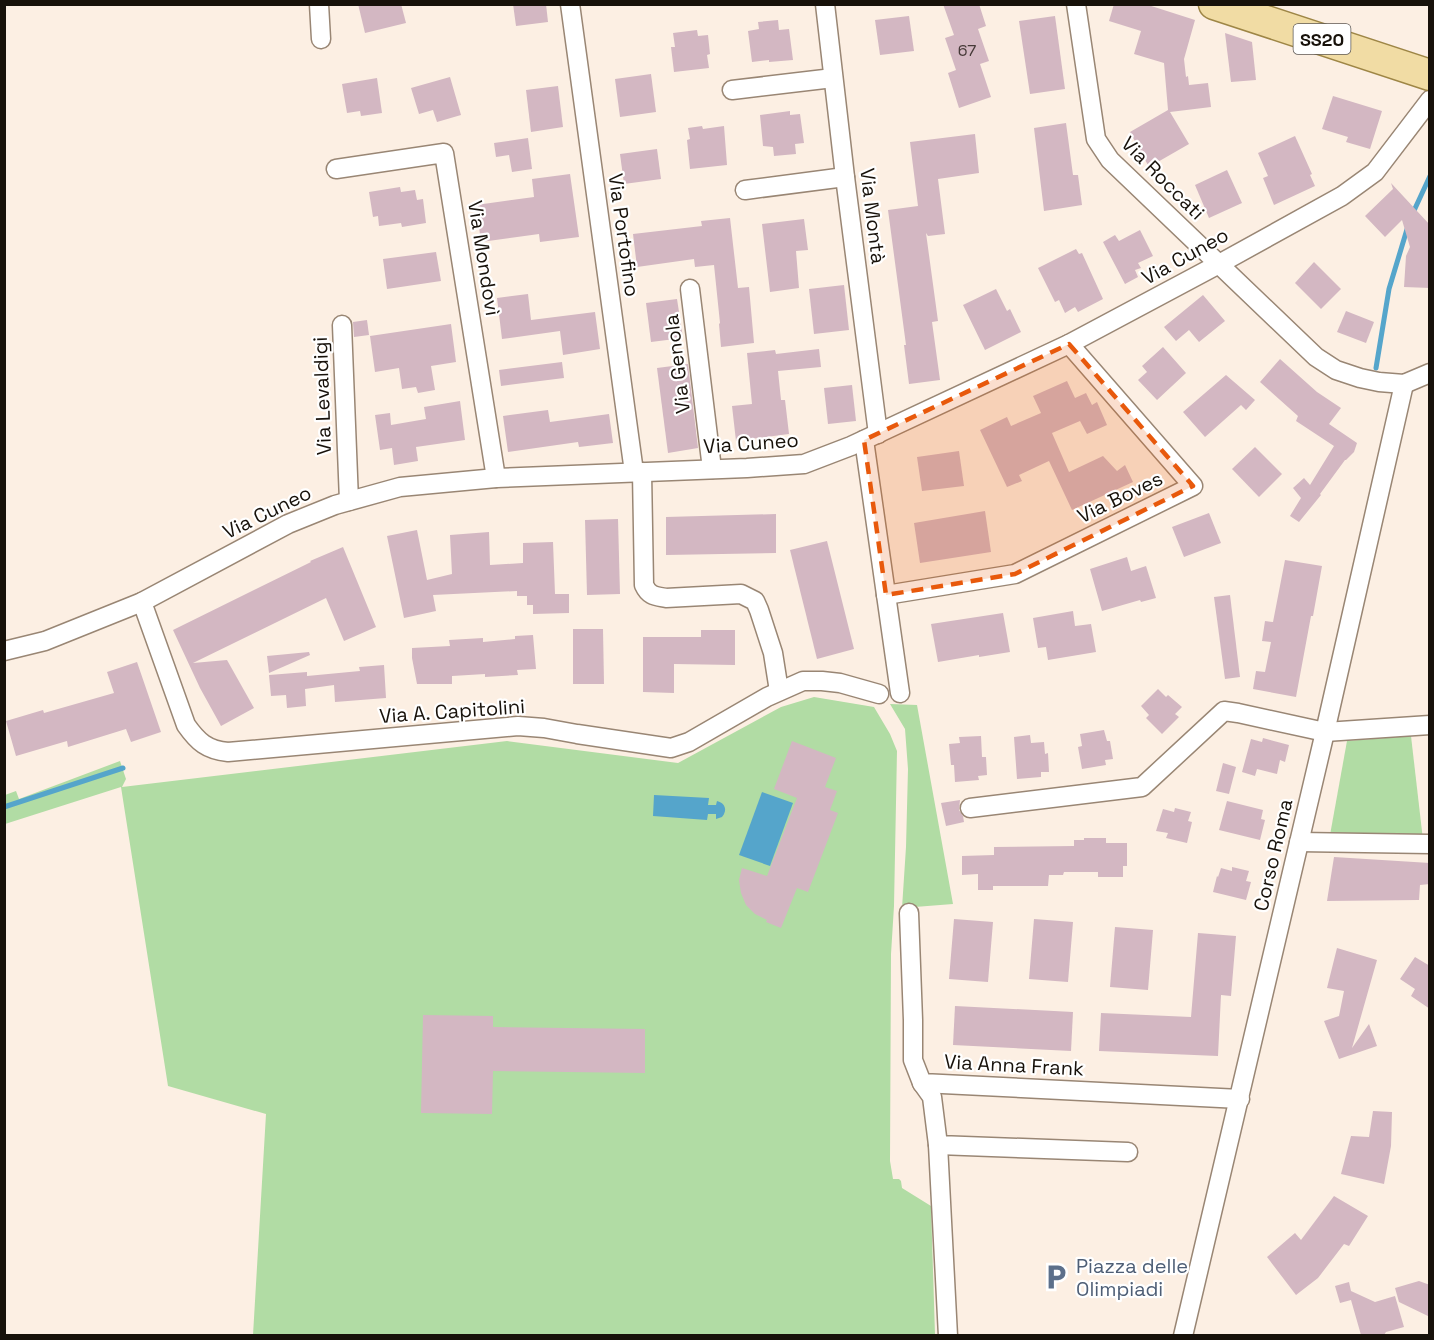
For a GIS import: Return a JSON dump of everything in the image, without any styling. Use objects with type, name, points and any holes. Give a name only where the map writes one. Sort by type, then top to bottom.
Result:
[{"type":"main road","name":"SS20","points":[[1214,4],[1430,75]]},
{"type":"street","points":[[318,4],[321,39]]},
{"type":"street","name":"Via Portofino","points":[[570,4],[638,472],[644,585],[647,592],[666,598],[741,594],[755,602],[773,653],[779,691]]},
{"type":"street","name":"Via Montà","points":[[825,4],[845,177],[886,595],[900,693]]},
{"type":"street","name":"Via Roccati","points":[[1076,4],[1096,139],[1110,160],[1316,357],[1336,370],[1379,382],[1404,384],[1430,373]]},
{"type":"street","points":[[732,90],[833,78]]},
{"type":"street","name":"Via Cuneo","points":[[4,651],[45,641],[142,602],[288,524],[335,505],[400,488],[496,478],[804,464],[851,446],[1069,344],[1342,196],[1375,172],[1430,100]]},
{"type":"street","name":"Via Mondovì","points":[[336,169],[444,153],[496,478]]},
{"type":"street","points":[[745,190],[845,177]]},
{"type":"street","name":"Via Genola","points":[[690,289],[712,469]]},
{"type":"street","name":"Via Levaldigi","points":[[342,325],[349,501]]},
{"type":"street","name":"Via Boves","points":[[886,595],[1015,574],[1193,486],[1069,344]]},
{"type":"street","name":"Corso Roma","points":[[1183,1335],[1240,1099],[1404,384]]},
{"type":"street","name":"Via A. Capitolini","points":[[142,602],[186,725],[195,738],[216,751],[228,752],[518,726],[671,748],[689,741],[767,696],[803,681],[840,683],[879,694]]},
{"type":"street","points":[[970,808],[1142,787],[1224,711],[1325,732],[1430,725]]},
{"type":"street","points":[[1299,842],[1430,844]]},
{"type":"street","name":"Via Anna Frank","points":[[909,913],[913,1059],[921,1083],[1240,1099]]},
{"type":"street","points":[[921,1083],[932,1097],[938,1145],[948,1335]]},
{"type":"street","points":[[938,1145],[1128,1152]]},
{"type":"highlighted area","points":[[1069,344],[1193,486],[1015,574],[886,595],[864,440]]},
{"type":"green space","points":[[814,697],[874,707],[897,751],[891,954],[890,1161],[893,1179],[899,1179],[902,1188],[931,1206],[935,1335],[253,1335],[266,1114],[168,1086],[121,787],[5,824],[5,795],[16,791],[19,799],[120,761],[126,779],[122,787],[507,741],[678,763],[781,707]]},
{"type":"green space","points":[[890,704],[917,705],[953,904],[902,908],[908,769],[905,729]]},
{"type":"green space","points":[[1411,736],[1423,840],[1330,835],[1347,741]]},
{"type":"water","points":[[762,792],[793,803],[770,866],[739,855]]},
{"type":"water","points":[[654,795],[709,798],[708,805],[716,805],[717,801],[720,802],[725,807],[725,812],[722,817],[716,819],[716,814],[708,814],[707,820],[653,816]]},
{"type":"building","points":[[358,4],[401,4],[406,23],[365,33]]},
{"type":"building","points":[[513,4],[546,4],[548,22],[516,26]]},
{"type":"building","points":[[943,4],[979,4],[986,26],[978,29],[989,61],[980,64],[991,97],[959,108],[948,73],[956,70],[945,38],[954,35]]},
{"type":"building","points":[[1114,4],[1145,4],[1195,20],[1184,59],[1186,77],[1188,76],[1189,85],[1208,83],[1211,107],[1170,112],[1189,144],[1149,167],[1130,132],[1168,110],[1164,63],[1134,54],[1141,31],[1109,21]]},
{"type":"building","points":[[909,16],[914,51],[880,55],[875,20]]},
{"type":"building","points":[[1055,16],[1065,89],[1030,94],[1019,21]]},
{"type":"building","points":[[778,20],[779,30],[789,29],[793,60],[752,62],[748,31],[759,29],[758,22]]},
{"type":"building","points":[[697,30],[698,36],[708,35],[709,68],[674,72],[671,47],[675,47],[673,33]]},
{"type":"building","points":[[1225,33],[1252,42],[1256,80],[1231,82]]},
{"type":"building","points":[[651,74],[656,112],[620,117],[615,79]]},
{"type":"building","points":[[450,77],[461,115],[437,122],[433,110],[419,114],[411,88]]},
{"type":"building","points":[[377,78],[382,113],[361,116],[360,111],[347,113],[342,84]]},
{"type":"building","points":[[558,86],[563,127],[531,132],[526,90]]},
{"type":"building","points":[[1333,96],[1382,111],[1370,149],[1346,142],[1348,137],[1322,129]]},
{"type":"building","points":[[790,111],[790,115],[800,114],[804,143],[795,144],[796,154],[774,156],[773,147],[763,146],[760,115]]},
{"type":"building","points":[[1066,123],[1073,175],[1078,175],[1082,205],[1044,211],[1034,128]]},
{"type":"building","points":[[702,126],[703,129],[724,126],[727,165],[690,169],[688,128]]},
{"type":"building","points":[[975,134],[979,173],[938,179],[945,234],[928,236],[926,233],[938,321],[932,322],[940,380],[909,384],[888,210],[918,206],[910,142]]},
{"type":"building","points":[[1295,136],[1315,186],[1274,205],[1263,178],[1268,176],[1258,153]]},
{"type":"building","points":[[528,138],[532,169],[512,172],[509,155],[496,157],[494,143]]},
{"type":"building","points":[[657,149],[661,179],[624,184],[620,154]]},
{"type":"building","points":[[1227,170],[1242,203],[1209,218],[1195,185]]},
{"type":"building","points":[[570,174],[579,237],[540,242],[539,234],[481,242],[476,205],[534,197],[532,179]]},
{"type":"building","points":[[1391,183],[1430,225],[1430,288],[1404,287],[1406,256],[1410,247],[1402,220],[1385,237],[1365,216],[1393,189]]},
{"type":"building","points":[[400,187],[401,192],[415,190],[417,200],[423,199],[426,223],[402,227],[401,223],[379,226],[378,216],[373,217],[369,192]]},
{"type":"building","points":[[730,218],[738,288],[749,287],[754,343],[721,347],[714,265],[695,267],[694,259],[637,267],[633,234],[702,226],[701,221]]},
{"type":"building","points":[[804,219],[808,250],[796,251],[799,288],[770,292],[762,224]]},
{"type":"building","points":[[1140,230],[1153,256],[1138,263],[1141,268],[1135,270],[1138,277],[1125,284],[1103,242],[1115,235],[1119,241]]},
{"type":"building","points":[[1076,249],[1079,254],[1082,253],[1103,299],[1078,312],[1075,307],[1065,313],[1059,300],[1055,302],[1038,268]]},
{"type":"building","points":[[436,252],[441,281],[387,289],[383,259]]},
{"type":"building","points":[[1314,262],[1341,289],[1321,309],[1295,283]]},
{"type":"building","points":[[844,285],[849,330],[814,334],[809,289]]},
{"type":"building","points":[[996,289],[1007,311],[1010,309],[1021,332],[985,350],[963,305]]},
{"type":"building","points":[[528,294],[531,320],[595,312],[600,349],[563,355],[560,331],[502,339],[497,298]]},
{"type":"building","points":[[1203,295],[1225,321],[1199,342],[1189,330],[1176,341],[1164,327]]},
{"type":"building","points":[[677,299],[683,338],[651,342],[646,303]]},
{"type":"building","points":[[1346,311],[1374,322],[1366,343],[1337,332]]},
{"type":"building","points":[[367,320],[369,335],[354,337],[353,322]]},
{"type":"building","points":[[451,324],[456,362],[431,366],[435,390],[418,393],[416,387],[402,389],[399,368],[375,372],[370,336]]},
{"type":"building","points":[[1163,347],[1186,373],[1157,400],[1138,380],[1147,372],[1142,366]]},
{"type":"building","points":[[819,349],[821,367],[778,371],[781,400],[785,400],[789,434],[736,441],[732,406],[752,404],[747,353],[775,350],[776,354]]},
{"type":"building","points":[[1280,359],[1317,392],[1341,408],[1329,424],[1357,443],[1354,452],[1345,460],[1299,522],[1290,516],[1301,498],[1293,488],[1304,478],[1310,485],[1334,446],[1296,421],[1298,416],[1260,382]]},
{"type":"building","points":[[562,362],[564,378],[501,386],[499,370]]},
{"type":"building","points":[[688,364],[698,448],[668,453],[657,368]]},
{"type":"building","points":[[1226,375],[1255,400],[1246,410],[1241,405],[1205,437],[1183,412]]},
{"type":"building","points":[[1067,381],[1075,398],[1086,393],[1092,405],[1097,402],[1107,425],[1087,434],[1080,421],[1052,433],[1069,472],[1103,456],[1117,471],[1125,465],[1133,482],[1072,510],[1049,461],[1019,475],[1022,481],[1007,487],[980,430],[1007,417],[1011,426],[1041,413],[1033,396]]},
{"type":"building","points":[[852,385],[856,421],[828,424],[824,388]]},
{"type":"building","points":[[460,401],[465,440],[416,447],[418,461],[394,465],[392,448],[380,450],[375,415],[390,413],[391,425],[426,419],[424,407]]},
{"type":"building","points":[[548,410],[550,422],[609,414],[613,443],[579,447],[578,442],[508,452],[503,416]]},
{"type":"building","points":[[1255,447],[1282,474],[1259,497],[1232,469]]},
{"type":"building","points":[[959,451],[964,486],[922,491],[917,457]]},
{"type":"building","points":[[985,511],[991,552],[920,563],[914,523]]},
{"type":"building","points":[[1209,513],[1221,543],[1184,557],[1172,527]]},
{"type":"building","points":[[776,514],[776,553],[666,555],[666,517]]},
{"type":"building","points":[[618,519],[620,594],[587,595],[585,520]]},
{"type":"building","points":[[417,530],[427,580],[452,574],[450,535],[489,532],[490,565],[523,563],[523,543],[553,542],[555,594],[569,594],[569,613],[533,614],[533,605],[527,605],[527,596],[517,596],[517,591],[433,595],[436,611],[404,618],[387,536]]},
{"type":"building","points":[[827,541],[854,649],[817,659],[790,550]]},
{"type":"building","points":[[343,547],[376,627],[344,641],[326,598],[193,663],[227,660],[254,708],[221,726],[173,630],[310,561]]},
{"type":"building","points":[[1127,557],[1131,571],[1146,566],[1156,598],[1141,602],[1140,600],[1102,611],[1090,569]]},
{"type":"building","points":[[1285,560],[1322,566],[1296,697],[1253,689],[1256,671],[1265,672],[1271,642],[1262,641],[1265,621],[1273,622]]},
{"type":"building","points":[[1230,595],[1240,677],[1225,679],[1214,597]]},
{"type":"building","points":[[1073,611],[1075,626],[1091,624],[1096,652],[1048,660],[1046,647],[1038,648],[1033,618]]},
{"type":"building","points":[[1003,613],[1010,652],[938,662],[931,624]]},
{"type":"building","points":[[573,629],[603,629],[604,684],[573,684]]},
{"type":"building","points":[[701,630],[735,630],[735,665],[674,664],[674,693],[643,692],[643,637],[701,637]]},
{"type":"building","points":[[533,635],[536,669],[517,670],[518,675],[452,676],[452,684],[417,684],[412,648],[450,646],[449,640],[483,638],[483,642]]},
{"type":"building","points":[[309,652],[310,655],[269,673],[267,656]]},
{"type":"building","points":[[137,662],[161,732],[131,742],[126,729],[68,747],[67,741],[16,756],[6,721],[114,693],[107,672]]},
{"type":"building","points":[[384,665],[386,698],[335,702],[334,685],[305,689],[306,706],[287,708],[286,695],[271,696],[269,675],[307,672],[307,676],[360,671],[359,667]]},
{"type":"building","points":[[1158,689],[1182,707],[1175,714],[1179,717],[1162,734],[1146,718],[1149,715],[1141,706]]},
{"type":"building","points":[[1104,730],[1107,741],[1110,741],[1113,759],[1105,760],[1106,765],[1082,769],[1078,747],[1082,746],[1080,734]]},
{"type":"building","points":[[1030,735],[1031,743],[1044,742],[1045,754],[1048,753],[1049,772],[1041,772],[1041,777],[1017,779],[1014,737]]},
{"type":"building","points":[[981,736],[982,757],[986,757],[987,775],[978,776],[979,780],[955,782],[949,744],[960,743],[959,737]]},
{"type":"building","points":[[1263,738],[1289,745],[1285,762],[1280,760],[1277,774],[1257,769],[1255,776],[1242,772],[1251,739],[1262,742]]},
{"type":"building","points":[[792,741],[836,758],[825,787],[837,791],[830,810],[838,813],[808,892],[797,888],[781,928],[766,922],[767,920],[755,914],[746,905],[739,880],[742,868],[767,876],[797,798],[774,789]]},
{"type":"building","points":[[1223,763],[1236,767],[1229,794],[1216,791]]},
{"type":"building","points":[[960,800],[959,810],[964,822],[946,826],[941,803]]},
{"type":"building","points":[[1227,801],[1263,810],[1261,819],[1265,820],[1260,840],[1219,830]]},
{"type":"building","points":[[1175,808],[1191,812],[1188,821],[1192,822],[1187,843],[1166,838],[1168,833],[1156,831],[1163,809],[1174,812]]},
{"type":"building","points":[[1084,838],[1106,838],[1106,843],[1127,843],[1127,866],[1123,866],[1123,877],[1098,877],[1098,872],[1064,872],[1063,875],[1049,875],[1048,886],[993,886],[993,890],[978,890],[978,874],[962,875],[962,856],[994,855],[994,847],[1074,846],[1074,840],[1084,840]]},
{"type":"building","points":[[1334,857],[1430,863],[1430,884],[1420,885],[1419,900],[1327,901]]},
{"type":"building","points":[[1232,867],[1249,871],[1246,881],[1251,882],[1246,900],[1213,892],[1221,868],[1232,871]]},
{"type":"building","points":[[954,919],[993,922],[988,982],[949,979]]},
{"type":"building","points":[[1034,919],[1073,922],[1068,982],[1029,979]]},
{"type":"building","points":[[1115,927],[1153,930],[1148,990],[1110,987]]},
{"type":"building","points":[[1198,933],[1236,936],[1231,996],[1221,995],[1218,1056],[1099,1051],[1101,1013],[1191,1017]]},
{"type":"building","points":[[1337,948],[1377,960],[1352,1048],[1369,1024],[1377,1046],[1339,1059],[1324,1021],[1339,1016],[1344,991],[1327,988]]},
{"type":"building","points":[[1415,957],[1430,966],[1430,1009],[1411,996],[1415,989],[1400,979]]},
{"type":"building","points":[[955,1006],[1073,1012],[1071,1051],[953,1045]]},
{"type":"building","points":[[423,1015],[493,1016],[493,1027],[645,1029],[645,1073],[493,1071],[492,1114],[421,1113]]},
{"type":"building","points":[[1373,1111],[1392,1112],[1391,1146],[1384,1184],[1341,1174],[1351,1136],[1369,1137]]},
{"type":"building","points":[[1334,1196],[1368,1216],[1349,1246],[1344,1244],[1318,1278],[1296,1295],[1267,1257],[1295,1233],[1301,1240]]},
{"type":"building","points":[[1419,1281],[1430,1285],[1430,1317],[1399,1302],[1395,1288]]},
{"type":"building","points":[[1349,1282],[1351,1291],[1375,1302],[1395,1296],[1404,1327],[1386,1332],[1384,1335],[1361,1335],[1351,1300],[1340,1303],[1335,1286]]},
{"type":"waterway","points":[[1412,215],[1430,176]]},
{"type":"waterway","points":[[1376,368],[1389,289],[1408,226]]},
{"type":"waterway","points":[[4,807],[123,768]]},
{"type":"place","name":"Piazza delle Olimpiadi","points":[[1056,1277]]}]
